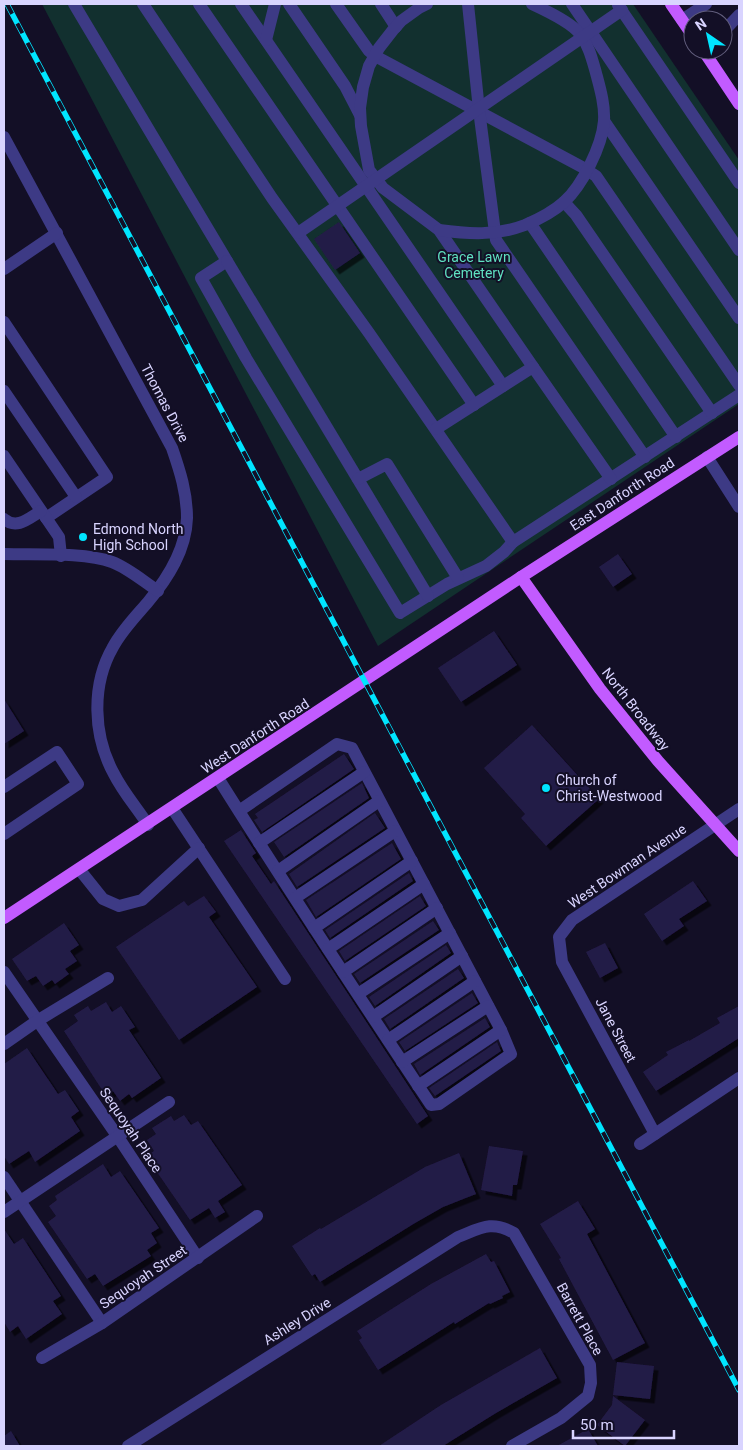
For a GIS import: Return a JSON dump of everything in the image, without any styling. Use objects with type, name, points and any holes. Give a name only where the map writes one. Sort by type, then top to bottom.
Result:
[{"type":"main road","points":[[671,4],[682,20]]},
{"type":"main road","points":[[710,60],[739,104]]},
{"type":"main road","name":"East Danforth Road","points":[[521,577],[739,437]]},
{"type":"main road","name":"West Danforth Road","points":[[6,914],[148,825],[521,577]]},
{"type":"main road","name":"North Broadway","points":[[521,577],[600,688],[658,760],[739,851]]},
{"type":"street","points":[[74,4],[428,596]]},
{"type":"street","points":[[143,4],[272,198],[436,429],[513,542]]},
{"type":"street","points":[[199,4],[474,405]]},
{"type":"street","points":[[241,4],[371,183],[502,386]]},
{"type":"street","points":[[266,40],[275,4]]},
{"type":"street","points":[[289,4],[345,86],[361,117]]},
{"type":"street","points":[[336,4],[369,51],[375,56],[479,110],[596,176],[739,385]]},
{"type":"street","points":[[381,4],[396,27]]},
{"type":"street","points":[[427,4],[407,16],[396,27],[375,56],[363,87],[360,108],[371,183],[439,230],[611,480]]},
{"type":"street","points":[[468,4],[479,110],[496,240],[645,457]]},
{"type":"street","points":[[439,230],[482,234],[495,233],[530,222],[564,202],[587,170],[602,135],[604,121],[602,102],[586,35],[532,4]]},
{"type":"street","points":[[572,4],[586,35],[739,250]]},
{"type":"street","points":[[682,20],[706,4]]},
{"type":"street","points":[[298,233],[586,35],[620,7],[739,183]]},
{"type":"street","points":[[604,121],[739,318]]},
{"type":"street","name":"Thomas Drive","points":[[4,137],[172,448],[185,488],[187,519],[182,545],[172,572],[128,625],[113,647],[103,669],[98,691],[98,719],[101,735],[114,774],[148,825]]},
{"type":"street","points":[[564,202],[576,215],[712,413]]},
{"type":"street","points":[[530,222],[676,437]]},
{"type":"street","points":[[4,269],[57,233]]},
{"type":"street","points":[[228,262],[201,278],[246,358],[400,613],[458,578],[486,566],[513,542],[739,395]]},
{"type":"street","points":[[4,322],[107,477],[76,498],[20,524],[8,523],[4,519]]},
{"type":"street","points":[[436,429],[533,366]]},
{"type":"street","points":[[4,391],[76,498]]},
{"type":"street","points":[[4,456],[59,537],[61,556]]},
{"type":"street","points":[[707,457],[739,507]]},
{"type":"street","points":[[358,479],[387,464],[458,578]]},
{"type":"street","points":[[4,554],[83,557],[112,562],[128,570],[158,591]]},
{"type":"street","points":[[218,778],[259,843],[314,928],[431,1105],[439,1104],[511,1054],[501,1030],[352,748],[337,744],[239,811]]},
{"type":"street","points":[[4,787],[57,752],[78,784],[4,834]]},
{"type":"street","points":[[259,843],[364,772]]},
{"type":"street","points":[[278,871],[379,801]]},
{"type":"street","points":[[172,808],[285,979]]},
{"type":"street","name":"West Bowman Avenue","points":[[559,937],[572,920],[739,809]]},
{"type":"street","points":[[295,898],[395,831]]},
{"type":"street","points":[[79,869],[103,899],[120,906],[142,900],[199,848]]},
{"type":"street","points":[[314,928],[412,861]]},
{"type":"street","points":[[328,949],[424,884]]},
{"type":"street","points":[[344,972],[437,908]]},
{"type":"street","points":[[358,994],[450,933]]},
{"type":"street","name":"Jane Street","points":[[559,937],[562,962],[655,1134]]},
{"type":"street","points":[[373,1017],[462,956]]},
{"type":"street","name":"Sequoyah Place","points":[[4,972],[118,1137],[198,1258]]},
{"type":"street","points":[[4,1044],[37,1021],[108,978]]},
{"type":"street","points":[[388,1040],[475,981]]},
{"type":"street","points":[[402,1062],[488,1006]]},
{"type":"street","points":[[418,1086],[501,1030]]},
{"type":"street","points":[[640,1144],[739,1078]]},
{"type":"street","points":[[4,1212],[169,1102]]},
{"type":"street","points":[[4,1177],[102,1323]]},
{"type":"street","name":"Sequoyah Street","points":[[42,1358],[102,1323],[257,1216]]},
{"type":"street","name":"Ashley Drive","points":[[128,1446],[458,1237],[485,1226]]},
{"type":"street","name":"Barrett Place","points":[[485,1226],[502,1226],[514,1233],[590,1364],[591,1383],[588,1396],[562,1418],[512,1446]]},
{"type":"green space","name":"Grace Lawn Cemetery","points":[[42,4],[633,4],[739,160],[739,404],[378,646]]},
{"type":"building","points":[[339,222],[360,253],[335,270],[314,239]]},
{"type":"building","points":[[618,554],[632,574],[613,587],[599,567]]},
{"type":"building","points":[[494,631],[517,665],[461,702],[438,668]]},
{"type":"building","points":[[4,699],[24,731],[4,744]]},
{"type":"building","name":"Church of Christ-Westwood","points":[[532,725],[599,799],[546,846],[521,818],[525,814],[484,768]]},
{"type":"building","points":[[344,754],[354,769],[262,832],[254,820],[258,818],[255,814]]},
{"type":"building","points":[[362,783],[369,798],[284,857],[274,842]]},
{"type":"building","points":[[375,813],[385,828],[297,887],[289,874]]},
{"type":"building","points":[[241,830],[256,853],[252,856],[271,884],[274,881],[428,1116],[417,1124],[224,841]]},
{"type":"building","points":[[392,843],[401,859],[316,917],[306,900]]},
{"type":"building","points":[[409,873],[413,881],[330,938],[325,930]]},
{"type":"building","points":[[693,881],[707,901],[679,919],[684,926],[662,941],[644,914]]},
{"type":"building","points":[[204,896],[216,912],[209,917],[257,987],[179,1040],[116,947],[184,901],[188,906]]},
{"type":"building","points":[[420,896],[426,906],[345,961],[339,951]]},
{"type":"building","points":[[433,921],[439,930],[360,983],[354,974]]},
{"type":"building","points":[[64,923],[79,945],[70,951],[77,961],[65,969],[69,974],[55,984],[52,980],[43,986],[36,976],[27,981],[12,959]]},
{"type":"building","points":[[605,943],[618,968],[600,978],[586,952]]},
{"type":"building","points":[[446,945],[451,953],[375,1006],[369,997]]},
{"type":"building","points":[[458,969],[464,978],[390,1029],[384,1019]]},
{"type":"building","points":[[472,993],[478,1003],[405,1051],[399,1042]]},
{"type":"building","points":[[106,1002],[112,1012],[121,1006],[135,1027],[129,1030],[161,1078],[132,1098],[129,1094],[120,1101],[113,1091],[106,1096],[64,1031],[78,1021],[74,1015],[88,1006],[91,1011]]},
{"type":"building","points":[[739,1006],[739,1038],[656,1091],[643,1072],[668,1055],[666,1052],[720,1023],[717,1018]]},
{"type":"building","points":[[485,1018],[490,1027],[420,1075],[414,1064]]},
{"type":"building","points":[[497,1042],[501,1051],[435,1096],[429,1088]]},
{"type":"building","points":[[27,1048],[58,1094],[65,1090],[79,1111],[71,1117],[80,1131],[35,1162],[29,1151],[9,1164],[4,1156],[4,1064]]},
{"type":"building","points":[[184,1115],[191,1125],[198,1121],[242,1185],[218,1201],[225,1212],[215,1218],[209,1208],[190,1220],[146,1156],[154,1151],[147,1140],[156,1134],[152,1128],[171,1116],[174,1121]]},
{"type":"building","points":[[489,1146],[523,1151],[517,1185],[513,1185],[512,1196],[481,1190]]},
{"type":"building","points":[[459,1153],[476,1194],[443,1207],[320,1282],[315,1274],[312,1276],[292,1246],[425,1167]]},
{"type":"building","points":[[103,1164],[111,1177],[120,1171],[159,1228],[151,1233],[157,1243],[147,1250],[151,1256],[103,1286],[95,1274],[87,1279],[48,1222],[56,1216],[49,1206],[57,1200],[55,1196]]},
{"type":"building","points":[[578,1201],[595,1229],[587,1234],[645,1343],[613,1360],[559,1259],[561,1258],[540,1224]]},
{"type":"building","points":[[4,1229],[14,1244],[23,1238],[61,1296],[53,1301],[62,1314],[26,1339],[18,1326],[10,1332],[4,1322]]},
{"type":"building","points":[[486,1254],[491,1262],[494,1261],[510,1292],[502,1296],[503,1298],[489,1303],[455,1324],[454,1322],[378,1370],[359,1340],[362,1338],[357,1331],[431,1284]]},
{"type":"building","points":[[540,1348],[557,1378],[443,1446],[379,1446],[441,1405]]},
{"type":"building","points":[[617,1362],[654,1366],[650,1399],[613,1395]]},
{"type":"building","points":[[613,1396],[645,1420],[625,1446],[597,1425],[612,1405]]},
{"type":"building","points":[[588,1429],[598,1446],[557,1446]]},
{"type":"building","points":[[11,1431],[20,1446],[4,1446],[4,1436]]},
{"type":"railway","points":[[7,4],[739,1390]]},
{"type":"place","name":"Edmond North High School","points":[[83,537]]},
{"type":"place","name":"Church of Christ-Westwood","points":[[546,788]]}]
